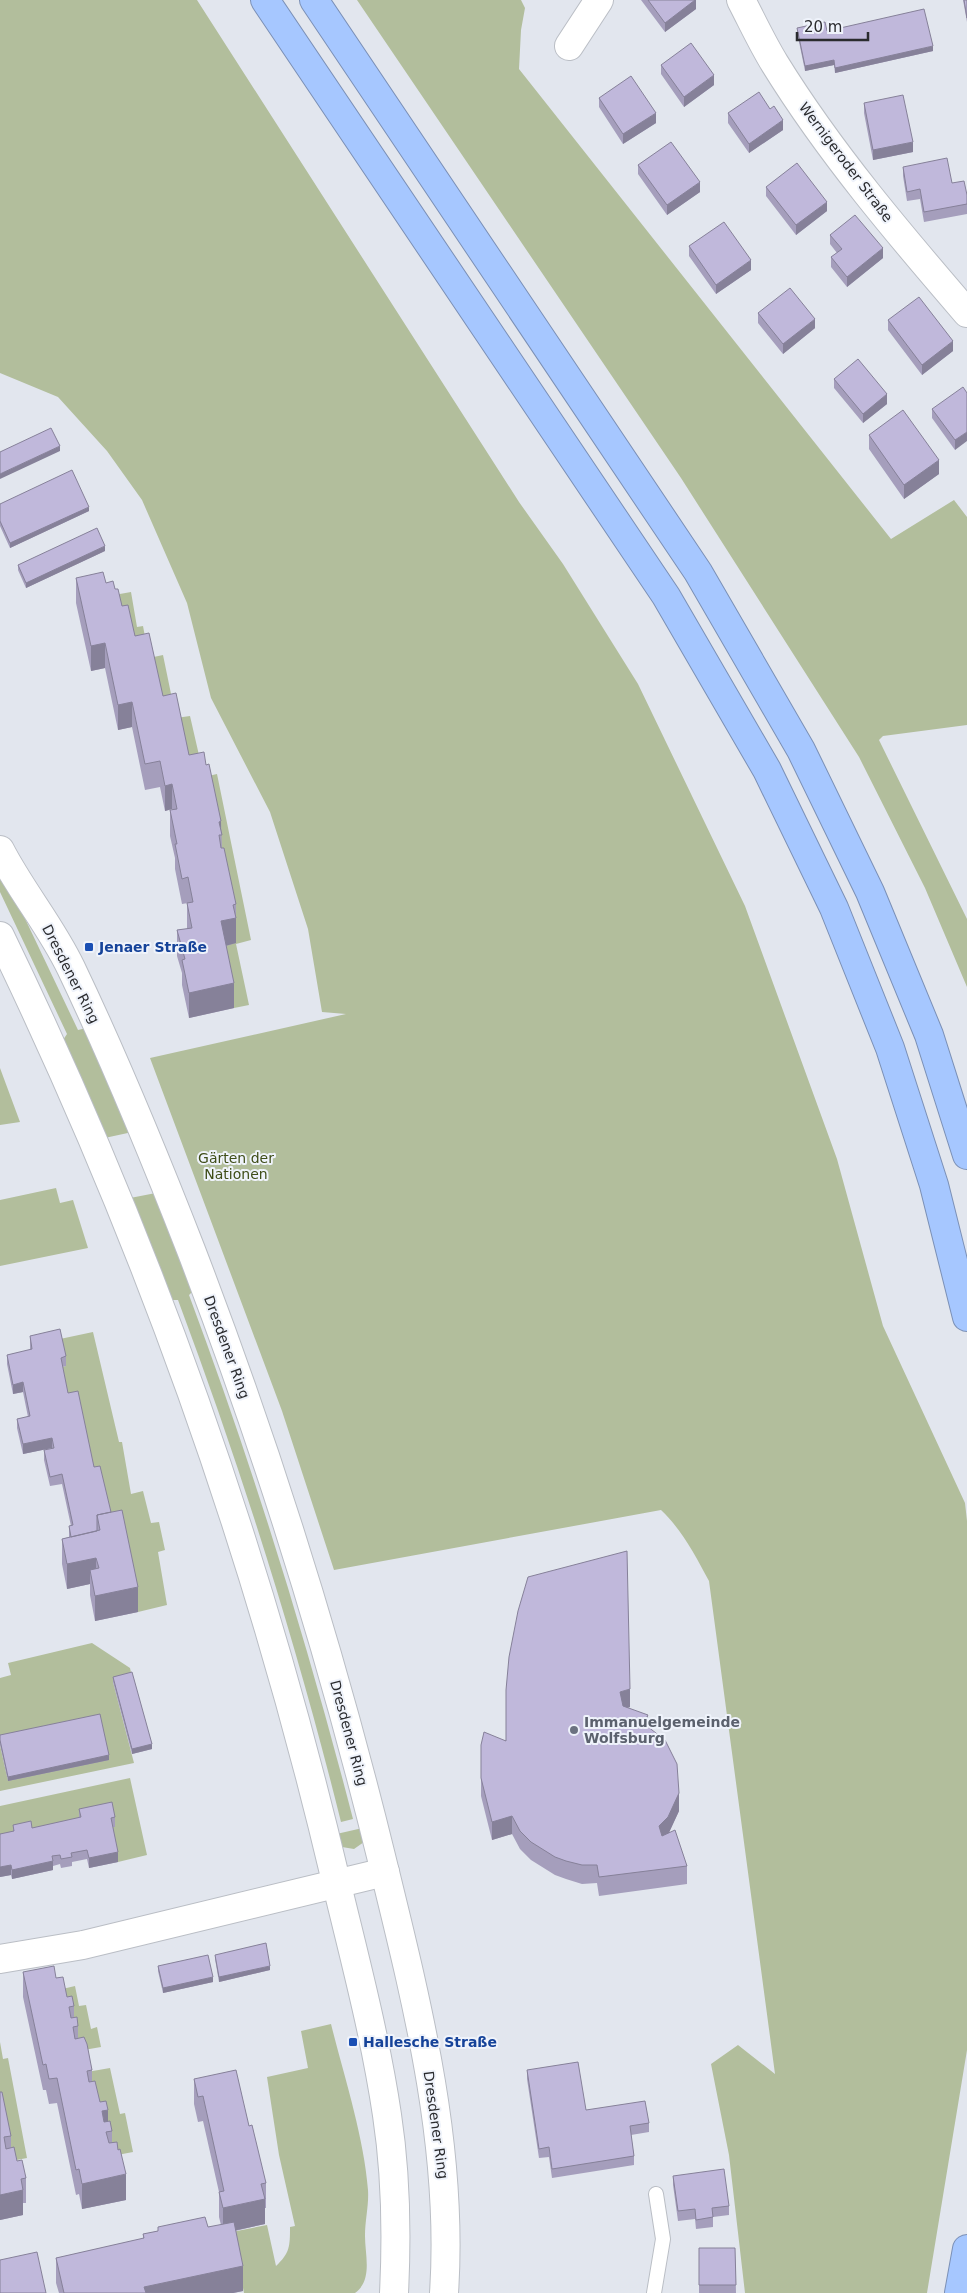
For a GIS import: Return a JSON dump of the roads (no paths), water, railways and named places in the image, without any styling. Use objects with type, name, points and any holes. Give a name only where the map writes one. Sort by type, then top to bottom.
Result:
[{"type":"highway","points":[[265,0],[666,596],[766,770],[834,908],[890,1048],[934,1186],[967,1317]]},
{"type":"highway","points":[[314,0],[698,572],[801,750],[870,892],[929,1035],[967,1155]]},
{"type":"highway","points":[[959,2293],[967,2249]]},
{"type":"street","points":[[568,46],[599,0]]},
{"type":"street","name":"Wernigeroder Straße","points":[[741,0],[774,62],[827,141],[921,260],[967,314]]},
{"type":"street","name":"Dresdener Ring","points":[[0,850],[14,878],[58,942],[96,1022],[156,1160],[266,1453],[306,1581],[355,1753],[385,1872],[430,2073],[440,2142],[446,2225],[444,2293]]},
{"type":"street","points":[[0,936],[107,1172],[191,1388],[238,1528],[276,1651],[310,1773],[368,2014],[387,2117],[396,2214],[394,2293]]},
{"type":"street","points":[[0,1959],[83,1945],[385,1872]]},
{"type":"lane","points":[[654,2293],[663,2239],[656,2194]]},
{"type":"place","name":"Jenaer Straße","points":[[89,947]]},
{"type":"place","name":"Immanuelgemeinde Wolfsburg","points":[[574,1730]]},
{"type":"place","name":"Hallesche Straße","points":[[353,2042]]},
{"type":"park label","name":"Gärten der Nationen","points":[[236,1166]]}]
